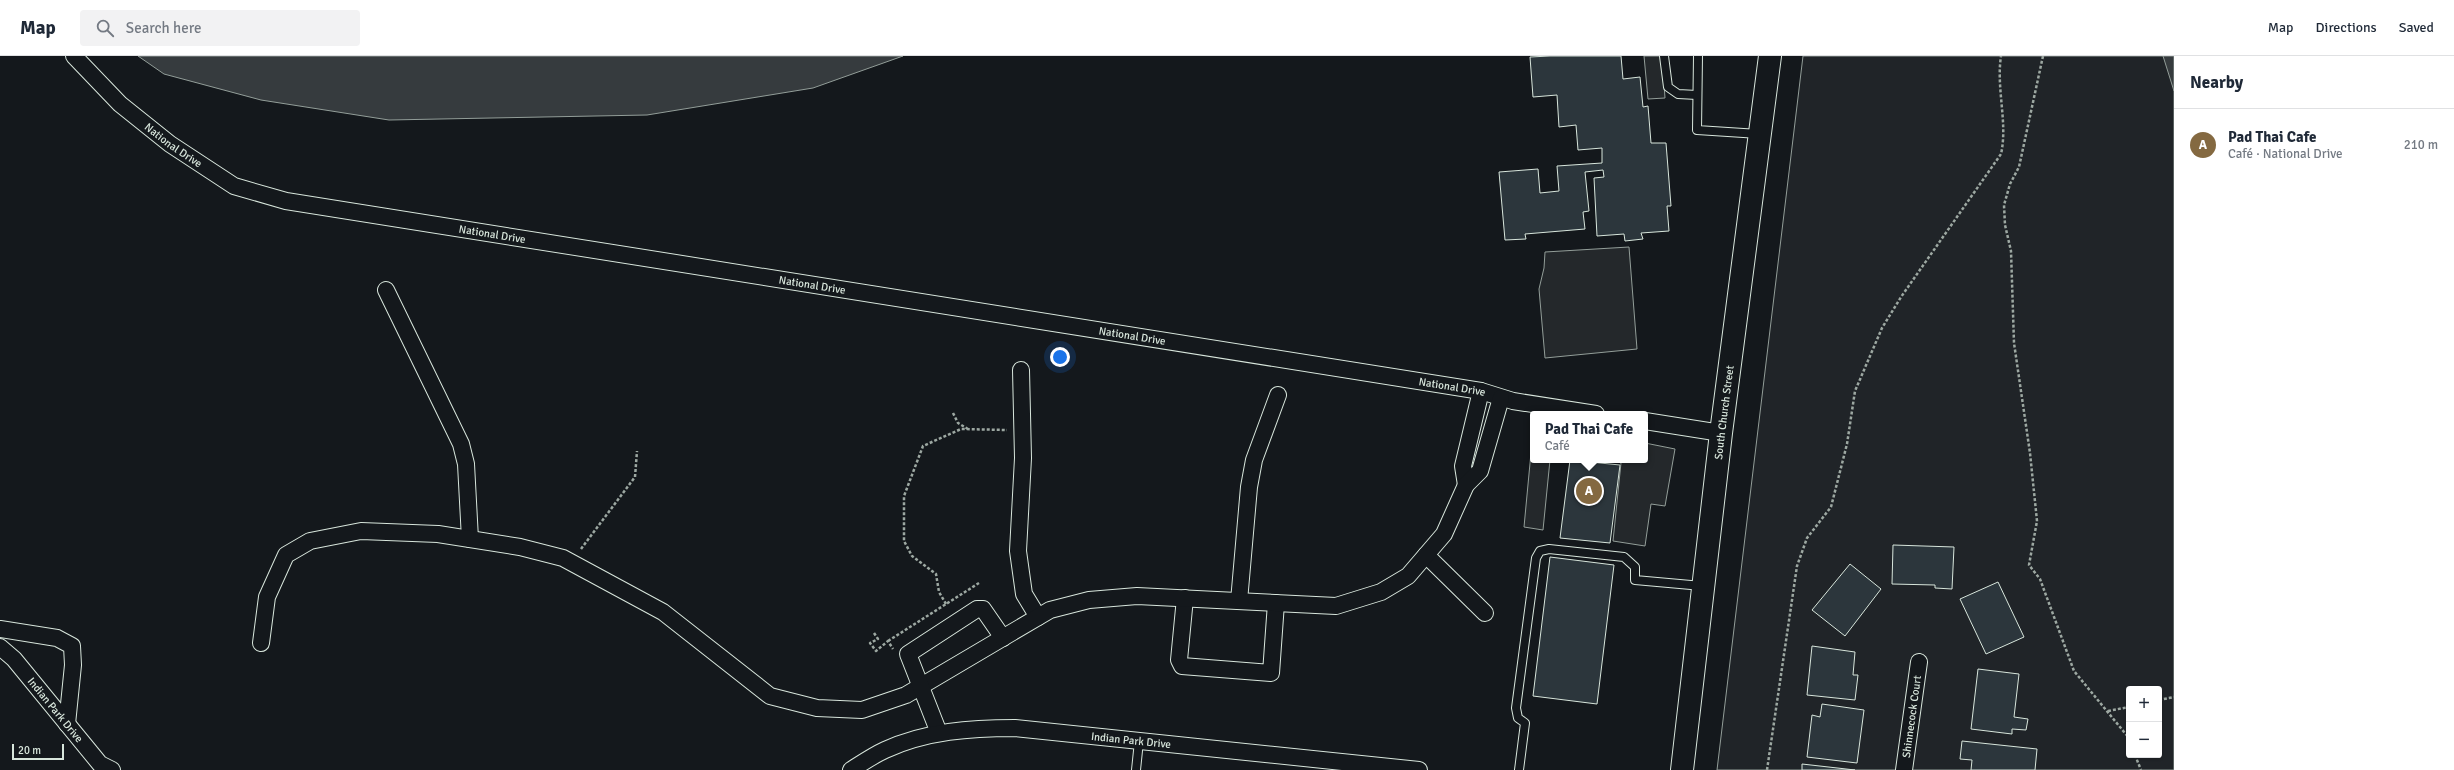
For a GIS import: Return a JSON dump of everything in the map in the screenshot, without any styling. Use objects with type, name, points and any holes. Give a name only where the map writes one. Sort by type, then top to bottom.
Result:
[{"type":"highway","name":"South Church Street","points":[[1682,770],[1721,433],[1770,56]]},
{"type":"street","name":"National Drive","points":[[74,56],[120,104],[170,144],[234,186],[286,200],[1481,391],[1502,398],[1578,411]]},
{"type":"street","points":[[386,290],[461,444],[466,464],[470,539]]},
{"type":"street","points":[[1021,370],[1022,431],[1018,551],[1024,594],[1038,617]]},
{"type":"street","points":[[1466,485],[1462,466],[1481,391]]},
{"type":"street","points":[[1239,601],[1248,487],[1254,460],[1278,395]]},
{"type":"street","points":[[261,643],[267,597],[286,555],[310,541],[361,531],[438,534],[520,547],[563,558],[662,612],[770,696],[817,708],[862,710],[906,695],[1050,610],[1089,600],[1137,596],[1336,606],[1374,594],[1408,576],[1444,534],[1466,485],[1480,471],[1502,398]]},
{"type":"street","points":[[1648,421],[1721,433]]},
{"type":"street","points":[[1426,555],[1485,613]]},
{"type":"street","points":[[1185,598],[1180,660],[1182,666],[1271,673],[1276,603]]},
{"type":"street","points":[[938,733],[922,686],[908,654],[978,609],[983,609],[1003,638]]},
{"type":"street","points":[[0,629],[57,638],[72,646],[74,665],[67,724]]},
{"type":"street","name":"Indian Park Drive","points":[[0,647],[14,659],[100,764],[112,770]]},
{"type":"street","name":"Shinnecock Court","points":[[1904,770],[1919,662]]},
{"type":"street","name":"Indian Park Drive","points":[[851,770],[886,750],[938,733],[977,728],[1015,728],[1139,741],[1282,764],[1419,770]]},
{"type":"lane","points":[[1664,56],[1668,88],[1678,94],[1697,95]]},
{"type":"lane","points":[[1698,56],[1697,130],[1760,134]]},
{"type":"lane","points":[[1520,770],[1526,723],[1518,718],[1516,708],[1536,558],[1540,551],[1549,549],[1624,557],[1635,567],[1635,580],[1703,586]]},
{"type":"lane","points":[[1136,770],[1139,741]]},
{"type":"path","points":[[1768,770],[1797,566],[1807,538],[1831,507],[1847,444],[1855,390],[1882,328],[1901,296],[2001,154],[2004,141],[2000,100],[2001,56]]},
{"type":"path","points":[[2043,56],[2019,167],[2010,184],[2004,205],[2005,225],[2011,251],[2014,343],[2030,453],[2037,521],[2028,561],[2031,570],[2040,579],[2074,671],[2126,734]]},
{"type":"path","points":[[953,413],[958,423],[969,429]]},
{"type":"path","points":[[946,604],[938,592],[936,574],[912,556],[904,541],[904,496],[923,446],[961,429],[1022,431]]},
{"type":"path","points":[[572,563],[635,477],[637,451]]},
{"type":"path","points":[[874,633],[878,639],[870,643],[876,651],[888,641],[979,583]]},
{"type":"path","points":[[888,641],[896,654],[908,654]]},
{"type":"path","points":[[2162,699],[2174,697]]},
{"type":"path","points":[[2108,711],[2126,708]]},
{"type":"path","points":[[2137,758],[2141,770]]},
{"type":"shaded area","points":[[138,56],[903,56],[813,88],[647,115],[389,120],[261,100],[164,74]]},
{"type":"shaded area","points":[[1644,56],[1662,56],[1665,98],[1648,99]]},
{"type":"shaded area","points":[[1803,56],[2174,56],[2174,770],[1717,770]]},
{"type":"shaded area","points":[[2163,56],[2174,56],[2174,91]]},
{"type":"shaded area","points":[[1629,247],[1637,349],[1545,358],[1539,289],[1544,268],[1545,252]]},
{"type":"shaded area","points":[[1648,444],[1675,449],[1665,506],[1651,504],[1645,546],[1613,541],[1621,463],[1648,463]]},
{"type":"shaded area","points":[[1530,463],[1550,463],[1543,530],[1524,527]]},
{"type":"building","points":[[1621,56],[1623,79],[1640,77],[1643,107],[1648,106],[1651,143],[1666,143],[1671,206],[1667,206],[1669,231],[1641,233],[1643,239],[1625,241],[1624,234],[1597,236],[1594,178],[1604,177],[1603,170],[1585,172],[1589,211],[1583,212],[1585,229],[1525,234],[1526,239],[1505,240],[1499,172],[1538,169],[1540,193],[1559,191],[1557,166],[1602,163],[1602,148],[1578,150],[1576,125],[1559,127],[1557,95],[1533,97],[1530,57]]},
{"type":"building","points":[[1570,463],[1600,463],[1620,465],[1610,543],[1560,538]]},
{"type":"building","points":[[1893,545],[1954,547],[1952,589],[1935,588],[1935,585],[1892,584]]},
{"type":"building","points":[[1550,557],[1614,565],[1597,704],[1533,696]]},
{"type":"building","points":[[1850,564],[1881,589],[1845,636],[1812,610]]},
{"type":"building","points":[[1998,582],[2024,637],[1986,654],[1960,599]]},
{"type":"building","points":[[1812,646],[1855,652],[1853,675],[1858,675],[1855,700],[1807,695]]},
{"type":"building","points":[[1978,669],[2019,674],[2014,717],[2028,719],[2026,730],[2012,729],[2012,734],[1971,729]]},
{"type":"building","points":[[1822,704],[1864,710],[1857,763],[1807,757],[1812,715],[1820,717]]},
{"type":"building","points":[[1962,741],[2037,749],[2035,770],[1971,770],[1972,760],[1960,759]]},
{"type":"building","points":[[1802,764],[1855,770],[1802,770]]},
{"type":"place","name":"Pad Thai Cafe","points":[[1589,491]]}]
